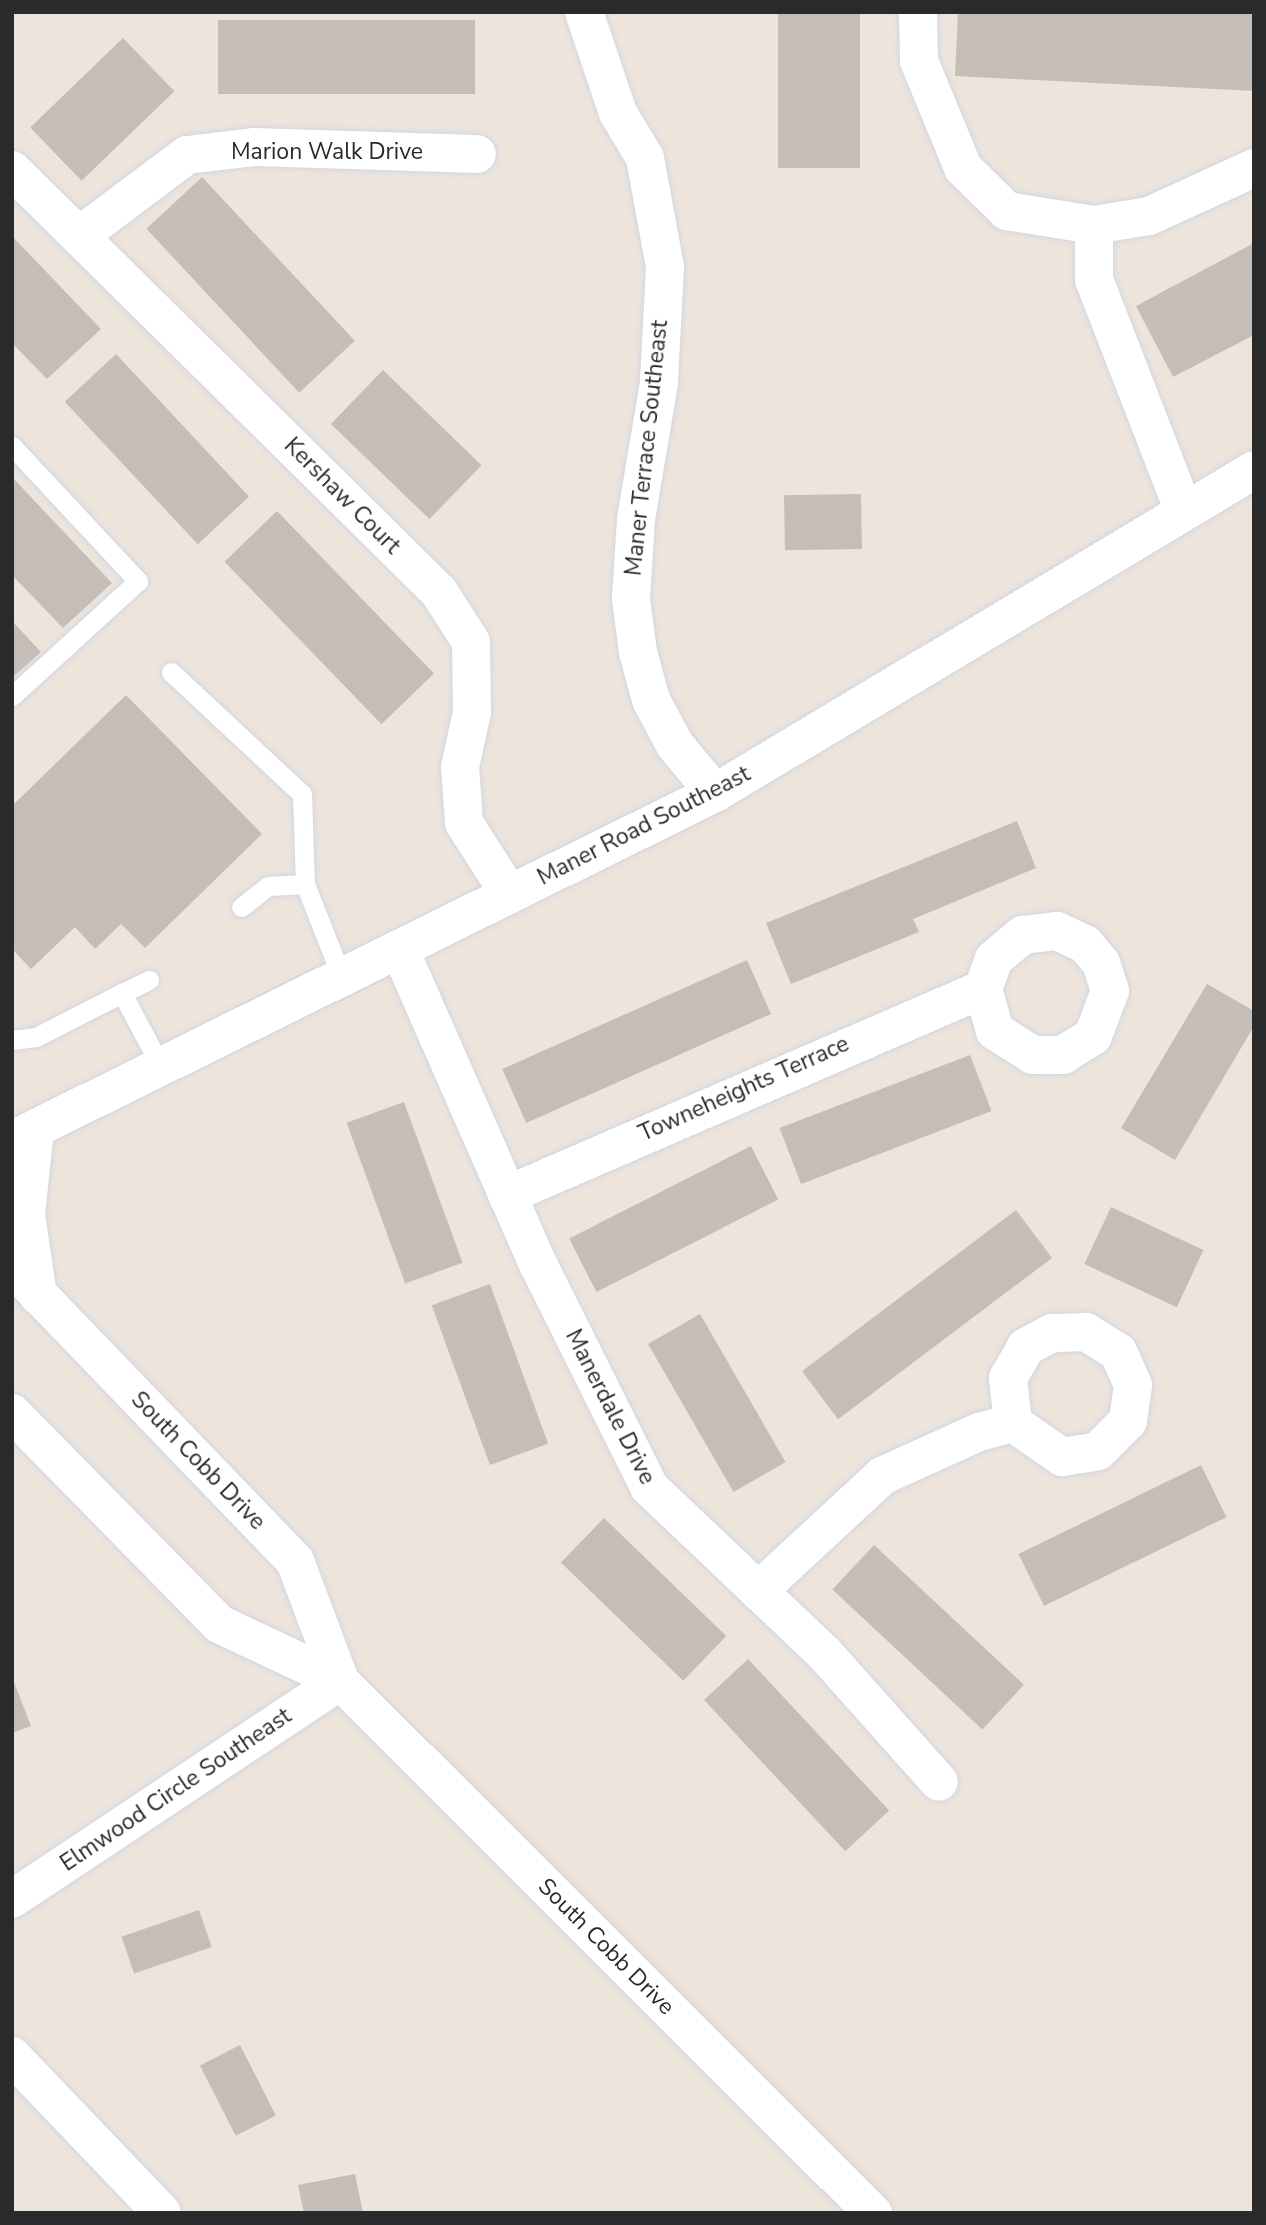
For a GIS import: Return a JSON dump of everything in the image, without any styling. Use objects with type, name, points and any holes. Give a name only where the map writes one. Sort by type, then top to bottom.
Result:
[{"type":"street","name":"Maner Terrace Southeast","points":[[584,12],[618,113],[645,158],[665,267],[659,383],[636,519],[631,599],[638,652],[651,700],[675,745],[715,793]]},
{"type":"street","points":[[918,12],[919,61],[933,109],[964,168],[1007,211],[1094,225],[1149,216],[1254,168]]},
{"type":"street","name":"Marion Walk Drive","points":[[79,236],[187,155],[254,147],[477,154]]},
{"type":"street","name":"Kershaw Court","points":[[12,170],[439,592],[471,642],[472,712],[460,767],[464,823],[510,895]]},
{"type":"street","points":[[1094,225],[1094,280],[1183,509]]},
{"type":"street","name":"Maner Road Southeast","points":[[20,1133],[161,1067],[715,793],[1183,509],[1254,470]]},
{"type":"street","name":"Manerdale Drive","points":[[400,950],[507,1195],[649,1487],[758,1591],[939,1782]]},
{"type":"street","name":"Towneheights Terrace","points":[[507,1195],[983,989]]},
{"type":"street","points":[[20,1133],[26,1215],[38,1295]]},
{"type":"street","name":"South Cobb Drive","points":[[12,1268],[295,1561],[340,1681]]},
{"type":"street","name":"South Cobb Drive","points":[[12,1413],[219,1624],[340,1681],[873,2213]]},
{"type":"street","points":[[758,1591],[882,1476],[1013,1423]]},
{"type":"street","name":"Elmwood Circle Southeast","points":[[12,1899],[340,1681]]},
{"type":"street","points":[[12,2056],[162,2213]]},
{"type":"lane","points":[[12,446],[138,581],[12,696]]},
{"type":"lane","points":[[171,672],[302,794],[305,884],[342,978]]},
{"type":"lane","points":[[241,907],[268,886],[305,884]]},
{"type":"lane","points":[[12,1040],[36,1037],[149,979]]},
{"type":"lane","points":[[122,993],[161,1067]]},
{"type":"building","points":[[778,12],[860,12],[860,168],[778,168]]},
{"type":"building","points":[[958,12],[1254,12],[1254,91],[955,76]]},
{"type":"building","points":[[218,20],[475,20],[475,94],[218,94]]},
{"type":"building","points":[[123,38],[174,91],[82,181],[30,128]]},
{"type":"building","points":[[202,177],[355,341],[299,393],[146,229]]},
{"type":"building","points":[[12,236],[101,329],[47,379],[12,343]]},
{"type":"building","points":[[1254,243],[1254,335],[1173,377],[1136,306]]},
{"type":"building","points":[[116,354],[249,497],[198,544],[65,402]]},
{"type":"building","points":[[383,370],[482,465],[429,519],[331,424]]},
{"type":"building","points":[[12,477],[112,583],[63,628],[12,575]]},
{"type":"building","points":[[861,494],[862,549],[785,550],[784,495]]},
{"type":"building","points":[[277,511],[434,674],[381,724],[224,562]]},
{"type":"building","points":[[12,621],[41,652],[12,678]]},
{"type":"building","points":[[126,695],[262,834],[145,948],[121,924],[95,949],[75,927],[31,969],[12,949],[12,806]]},
{"type":"building","points":[[1017,821],[1036,868],[913,919],[919,932],[791,984],[766,923]]},
{"type":"building","points":[[747,960],[771,1014],[526,1123],[502,1069]]},
{"type":"building","points":[[1207,984],[1254,1011],[1254,1026],[1175,1160],[1121,1128]]},
{"type":"building","points":[[970,1055],[992,1111],[801,1184],[780,1128]]},
{"type":"building","points":[[404,1102],[462,1263],[405,1284],[347,1123]]},
{"type":"building","points":[[751,1146],[778,1199],[596,1292],[569,1239]]},
{"type":"building","points":[[1111,1207],[1203,1250],[1177,1307],[1084,1264]]},
{"type":"building","points":[[1016,1210],[1052,1258],[838,1419],[802,1371]]},
{"type":"building","points":[[490,1284],[548,1444],[490,1465],[432,1305]]},
{"type":"building","points":[[700,1314],[786,1462],[734,1492],[648,1344]]},
{"type":"building","points":[[1201,1465],[1226,1517],[1044,1606],[1019,1554]]},
{"type":"building","points":[[604,1518],[726,1636],[683,1681],[561,1563]]},
{"type":"building","points":[[874,1545],[1024,1685],[982,1729],[832,1590]]},
{"type":"building","points":[[748,1659],[889,1810],[845,1851],[704,1700]]},
{"type":"building","points":[[12,1677],[31,1726],[12,1733]]},
{"type":"building","points":[[199,1910],[212,1947],[134,1974],[121,1937]]},
{"type":"building","points":[[240,2045],[276,2115],[236,2136],[200,2065]]},
{"type":"building","points":[[355,2174],[363,2213],[304,2213],[298,2185]]}]
